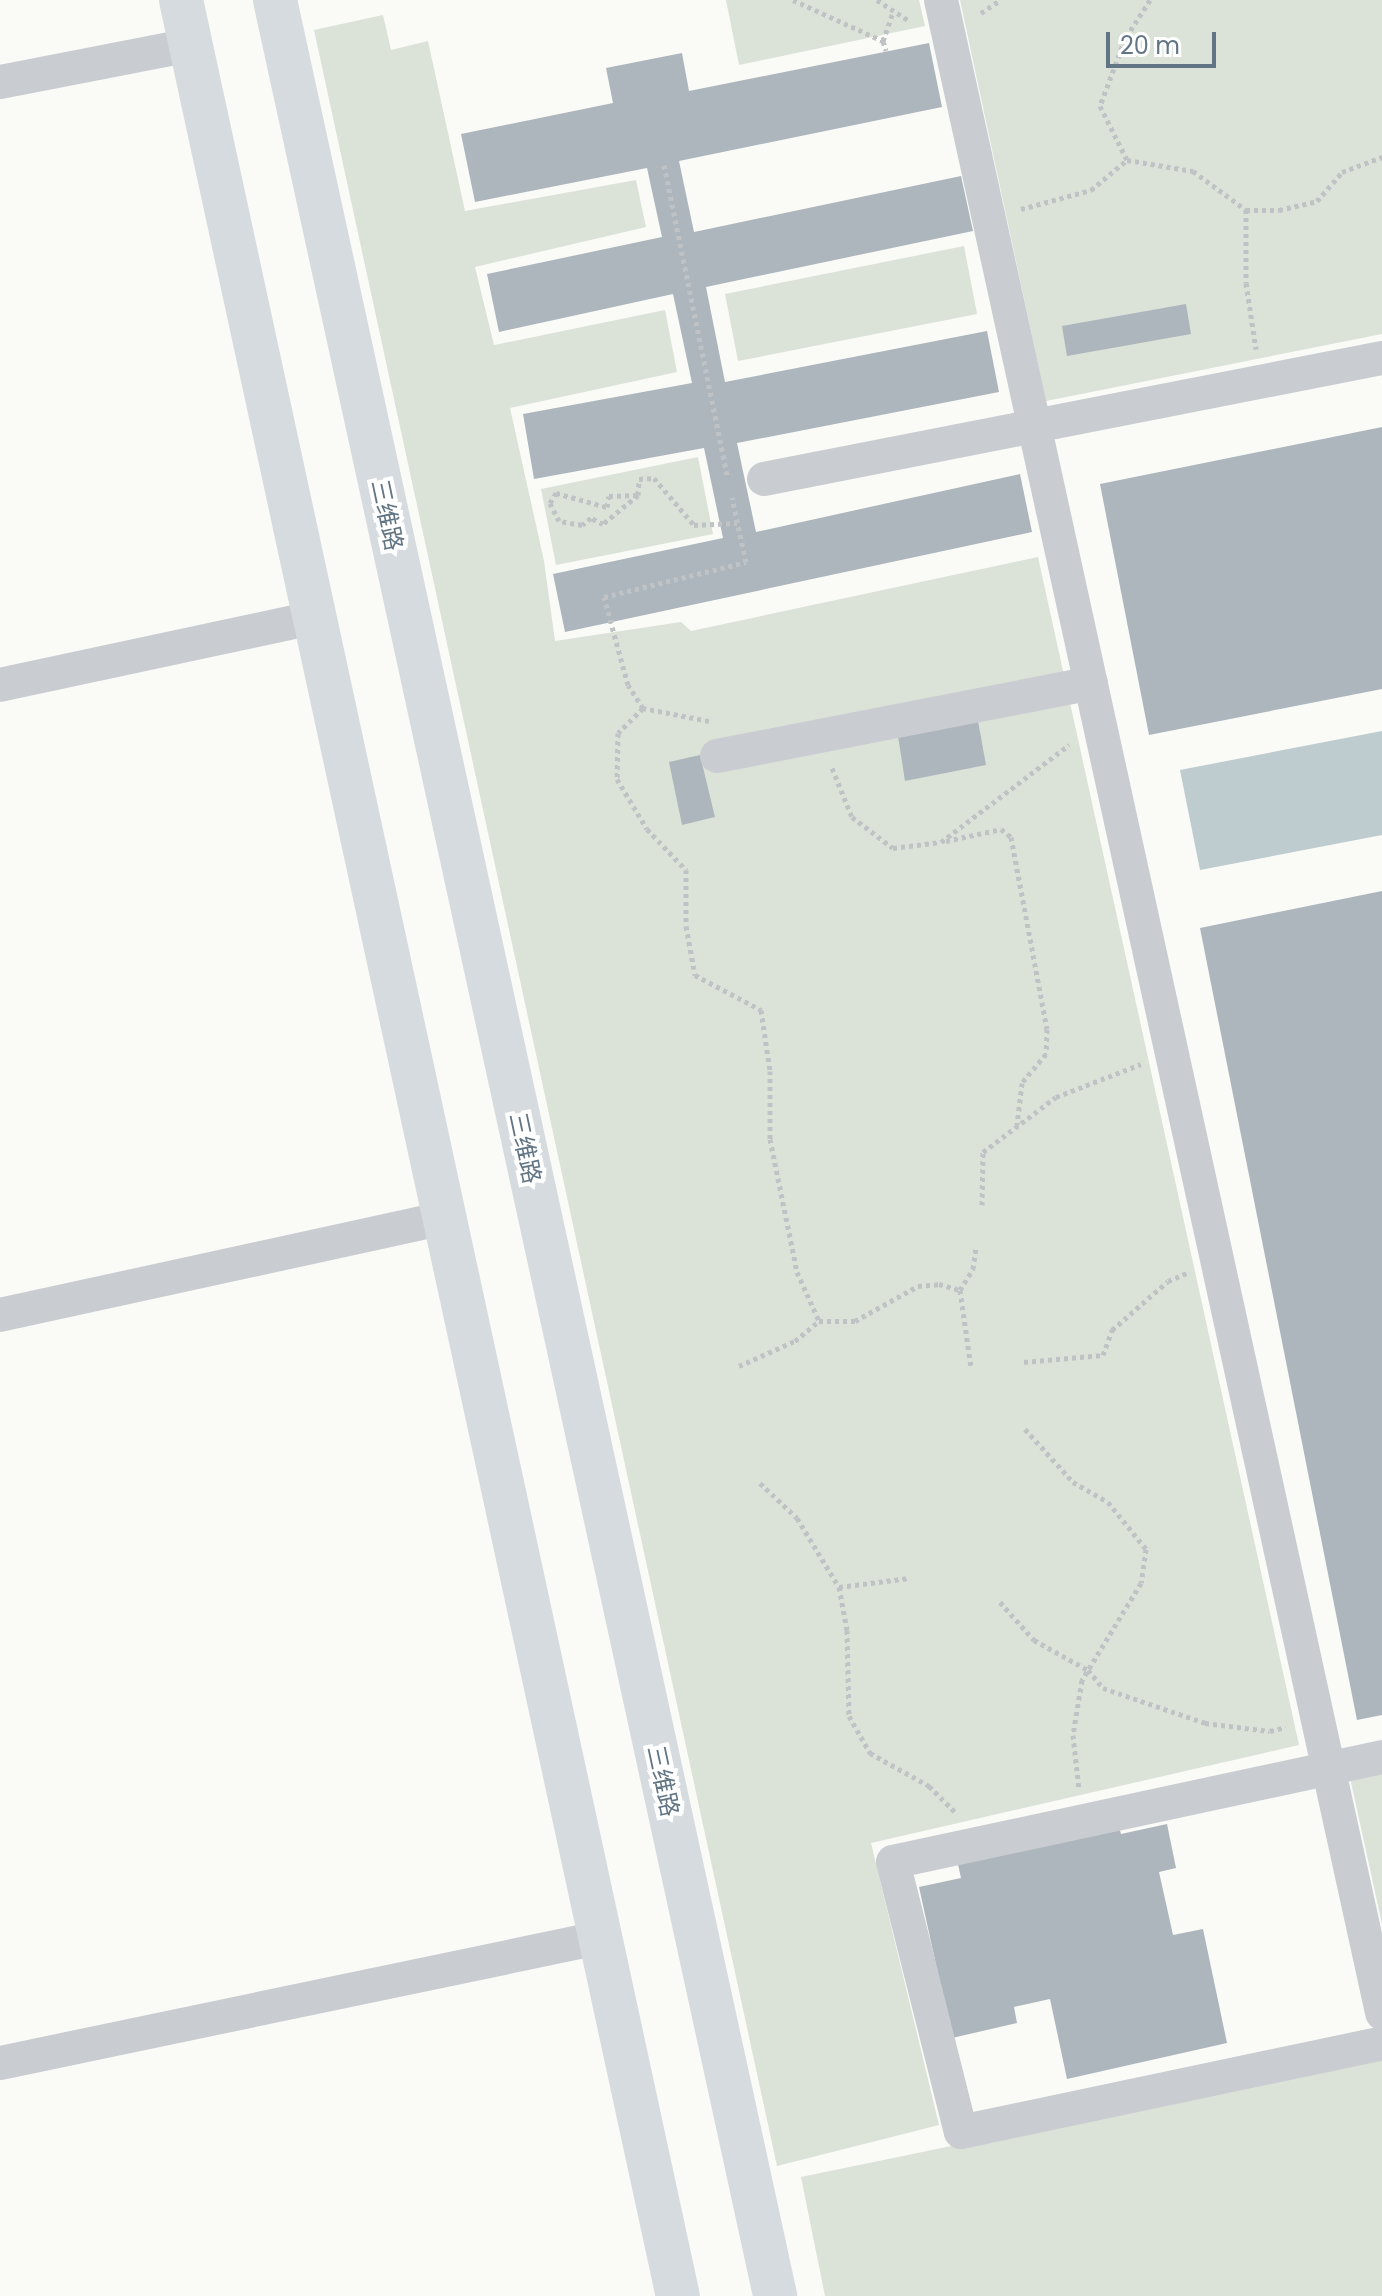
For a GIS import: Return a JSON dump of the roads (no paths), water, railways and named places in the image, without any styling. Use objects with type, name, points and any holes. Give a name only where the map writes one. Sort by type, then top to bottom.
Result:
[{"type":"main road","points":[[181,0],[442,1219],[678,2296]]},
{"type":"main road","name":"三维路","points":[[275,0],[775,2296]]},
{"type":"street","points":[[941,0],[1382,2013]]},
{"type":"street","points":[[0,82],[190,45]]},
{"type":"street","points":[[764,479],[1382,358]]},
{"type":"street","points":[[0,685],[313,618]]},
{"type":"street","points":[[731,753],[1091,683]]},
{"type":"street","points":[[0,1315],[442,1219]]},
{"type":"street","points":[[1382,1757],[893,1862],[961,2132],[1382,2043]]},
{"type":"street","points":[[0,2063],[599,1938]]}]
